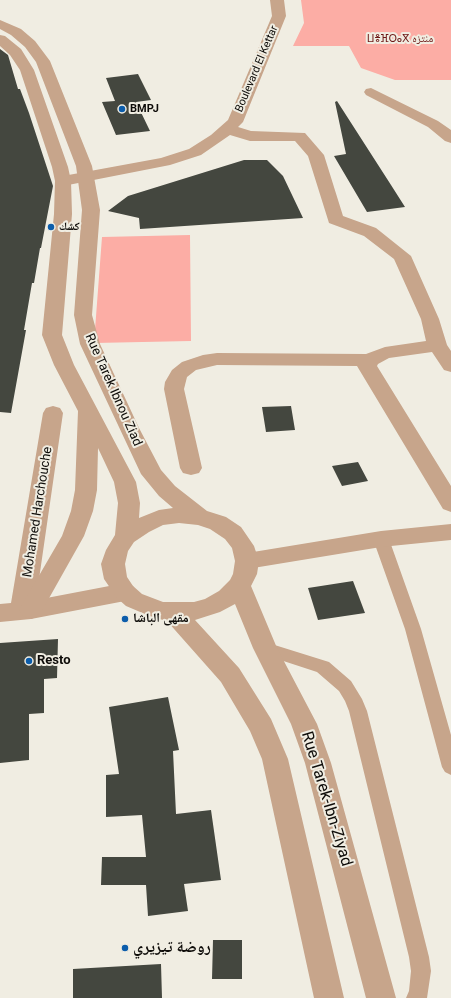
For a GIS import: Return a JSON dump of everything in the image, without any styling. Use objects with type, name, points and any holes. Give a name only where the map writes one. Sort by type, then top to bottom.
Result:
[{"type":"street","name":"Boulevard El Kettar","points":[[64,182],[164,162],[196,152],[217,138],[235,122],[279,16],[277,0]]},
{"type":"street","points":[[0,24],[27,70],[64,182],[62,235],[52,321],[52,335],[64,365],[125,482],[129,503],[126,536]]},
{"type":"street","name":"Rue Tarek Ibnou Ziad","points":[[11,41],[43,61],[84,166],[90,198],[90,226],[82,303],[85,327],[90,344],[152,474],[167,491],[199,517]]},
{"type":"street","points":[[371,92],[433,124],[451,138]]},
{"type":"street","points":[[227,129],[250,136],[299,136],[316,155],[335,219],[370,232],[402,256],[430,319],[444,345],[451,366]]},
{"type":"street","points":[[191,468],[174,389],[175,382],[179,374],[189,366],[203,361],[217,359],[369,360],[385,353],[444,345]]},
{"type":"street","points":[[369,360],[367,366],[369,371],[451,504]]},
{"type":"street","points":[[17,612],[73,536],[82,511],[86,490],[88,410]]},
{"type":"street","name":"Mohamed Harchouche","points":[[17,612],[53,413]]},
{"type":"street","points":[[179,515],[199,517],[218,523],[233,533],[243,546],[247,561],[245,574],[239,586],[227,597],[212,606],[194,611],[174,612],[146,606],[125,592],[116,579],[114,564],[117,550],[126,536],[141,526],[159,518],[179,515]]},
{"type":"street","points":[[247,561],[381,538],[451,532]]},
{"type":"street","name":"Rue Tarek-Ibn-Ziyad","points":[[239,586],[265,648],[304,724],[318,763],[381,998]]},
{"type":"street","points":[[17,612],[125,592]]},
{"type":"street","points":[[174,612],[230,675],[258,721],[275,759],[310,908],[329,998]]},
{"type":"lane","points":[[381,538],[413,629],[451,766]]},
{"type":"lane","points":[[265,648],[323,667],[345,686],[353,699],[419,958],[421,971],[419,993],[416,998]]},
{"type":"green space","name":"ⵡⴻⴼⵔⴰⴳ منتزه","points":[[301,0],[451,0],[451,80],[395,80],[361,68],[349,46],[293,46],[304,23]]},
{"type":"green space","points":[[190,235],[191,341],[94,343],[102,237]]},
{"type":"building","points":[[0,49],[8,55],[18,89],[20,89],[29,113],[53,186],[34,283],[32,283],[24,330],[26,330],[11,413],[0,412]]},
{"type":"building","points":[[138,74],[151,100],[136,102],[150,131],[116,135],[102,102],[115,101],[106,78]]},
{"type":"building","points":[[337,101],[405,207],[367,212],[334,156],[346,154],[335,102]]},
{"type":"building","points":[[244,160],[267,160],[283,176],[303,218],[140,229],[139,218],[108,211],[128,196]]},
{"type":"building","points":[[291,406],[295,430],[266,432],[262,407]]},
{"type":"building","points":[[358,462],[368,481],[342,486],[332,466]]},
{"type":"building","points":[[353,581],[365,613],[318,620],[308,588]]},
{"type":"building","points":[[58,639],[57,678],[44,679],[44,713],[29,714],[29,760],[0,763],[0,643]]},
{"type":"building","points":[[168,697],[179,750],[173,751],[176,814],[211,810],[221,880],[184,884],[188,911],[148,916],[146,885],[101,885],[102,857],[146,857],[142,815],[106,817],[106,775],[119,774],[109,707]]},
{"type":"building","points":[[213,940],[242,940],[242,979],[212,979]]},
{"type":"building","points":[[161,964],[162,998],[73,998],[73,969]]},
{"type":"place","name":"BMPJ","points":[[122,109]]},
{"type":"place","name":"كشك","points":[[51,227]]},
{"type":"place","name":"مقهى الباشا","points":[[125,619]]},
{"type":"place","name":"Resto","points":[[29,661]]},
{"type":"place","name":"روضة تيزيري","points":[[125,948]]}]
